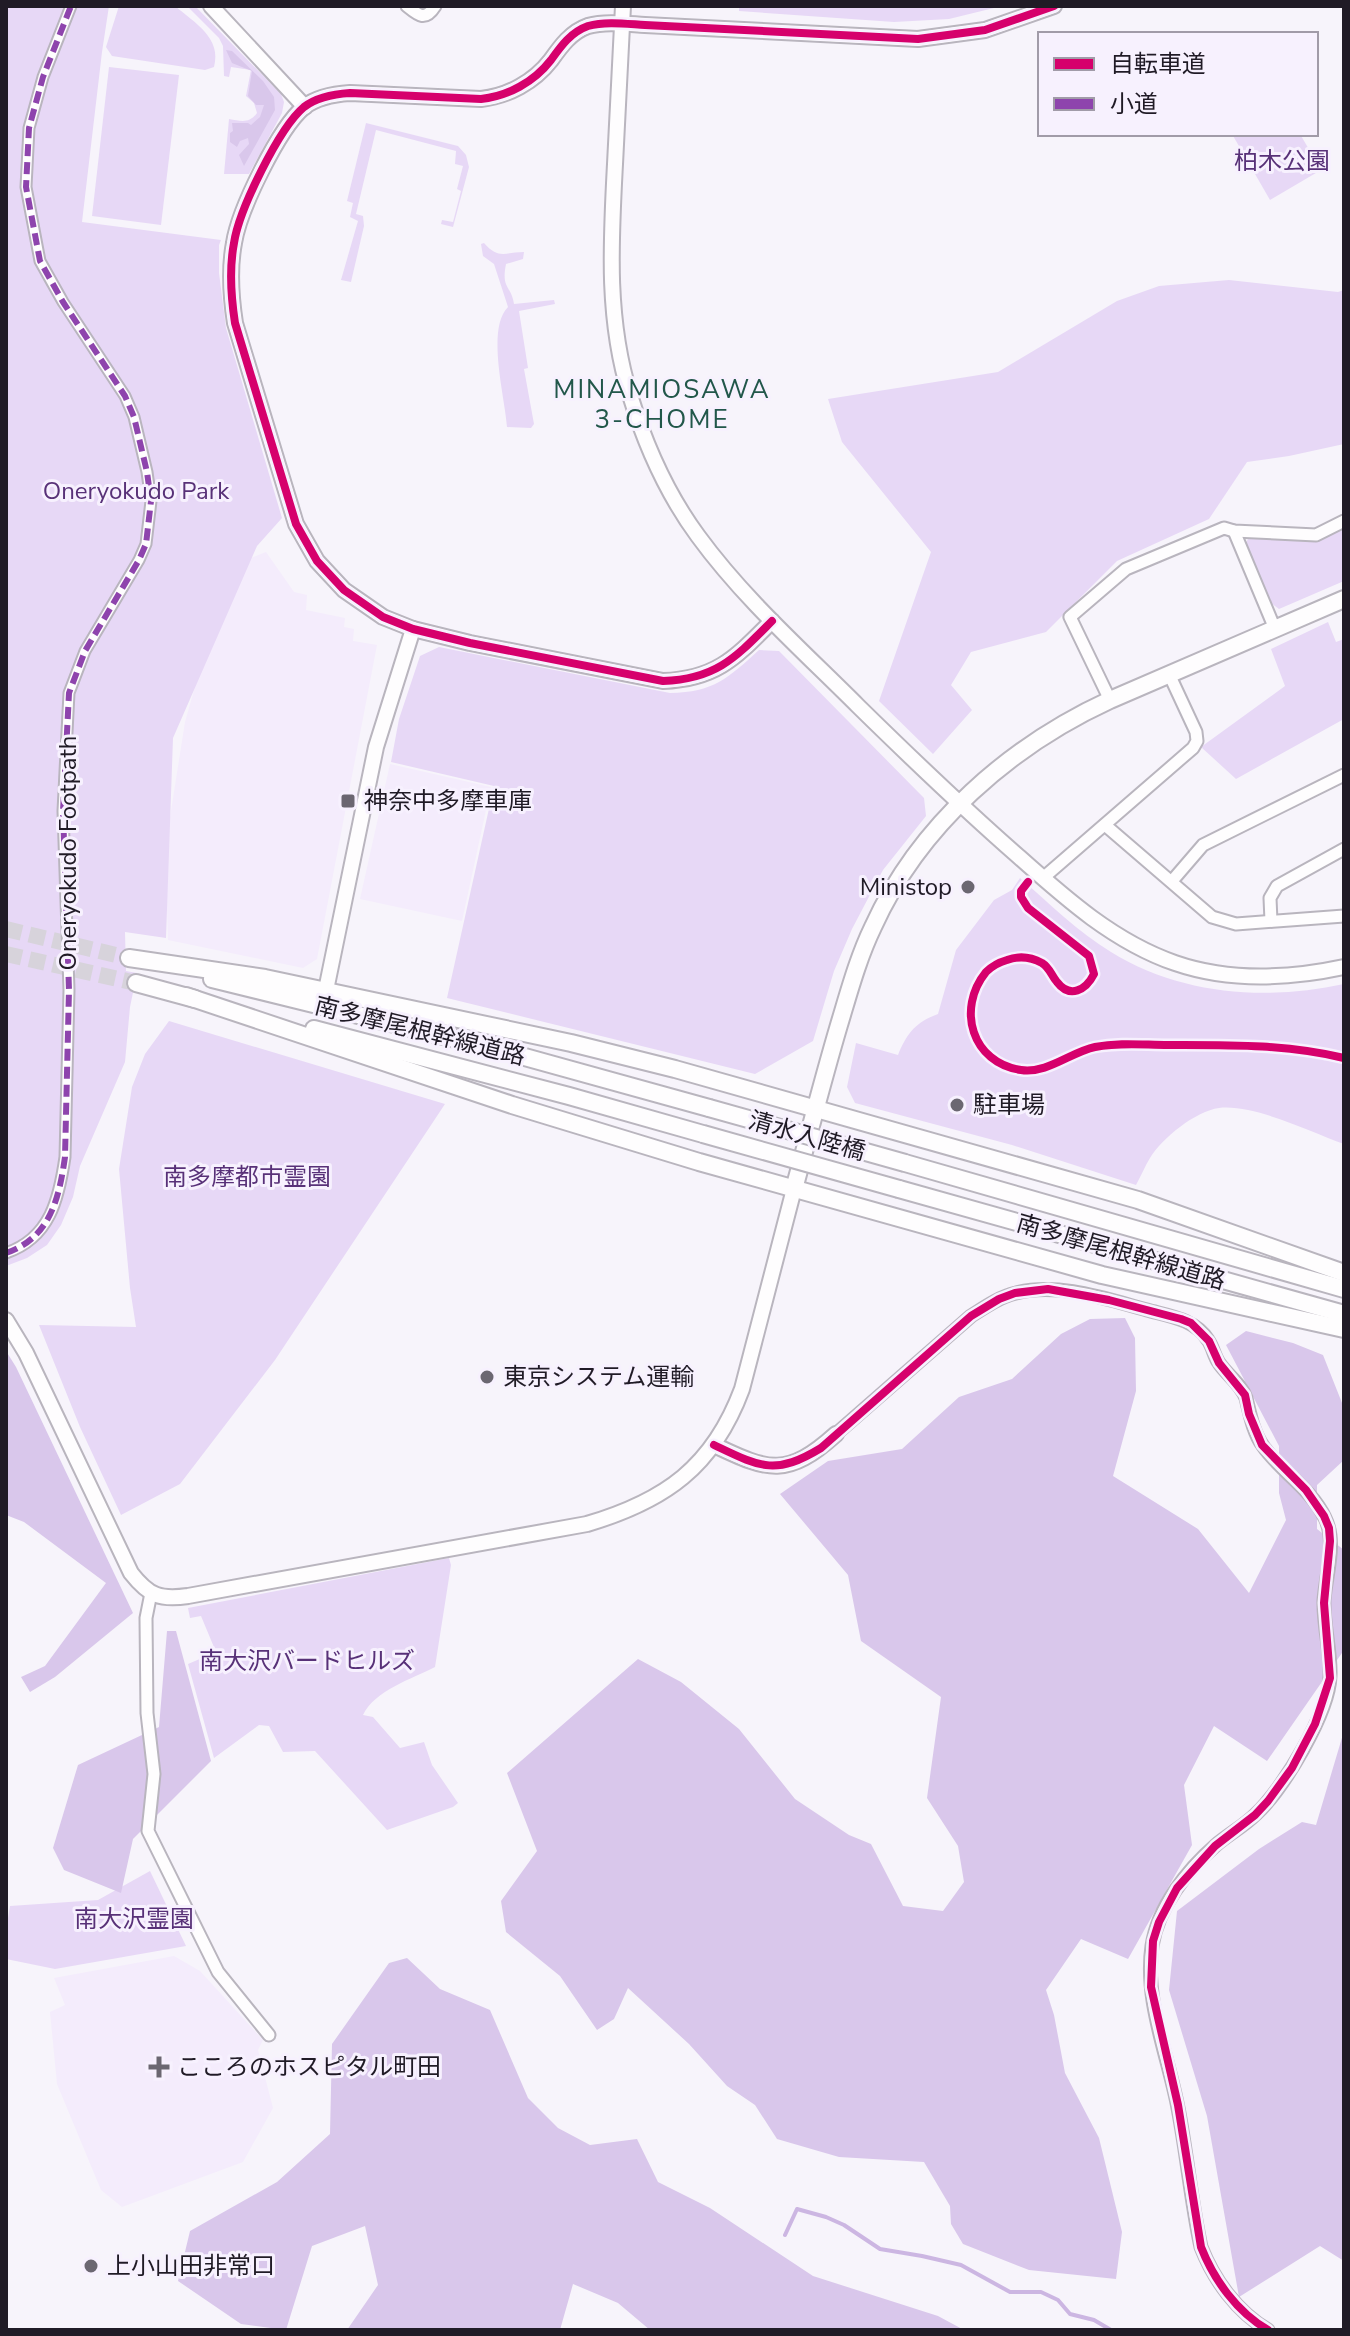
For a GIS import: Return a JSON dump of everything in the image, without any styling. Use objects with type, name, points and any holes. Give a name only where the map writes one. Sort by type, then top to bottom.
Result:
[{"type":"main road","points":[[794,1189],[852,981],[873,927],[914,858],[959,805],[1028,746],[1073,719],[1344,599]]},
{"type":"main road","name":"南多摩尾根幹線道路","points":[[326,990],[129,958],[492,1048],[709,1108]]},
{"type":"main road","name":"南多摩尾根幹線道路","points":[[136,983],[703,1134]]},
{"type":"main road","points":[[326,990],[675,1069],[815,1110],[1140,1194],[1344,1273]]},
{"type":"main road","points":[[186,996],[621,1140],[1102,1275],[1344,1329]]},
{"type":"main road","name":"清水入陸橋","points":[[709,1108],[905,1163]]},
{"type":"main road","name":"清水入陸橋","points":[[703,1134],[899,1189]]},
{"type":"main road","name":"南多摩尾根幹線道路","points":[[905,1163],[1344,1289]]},
{"type":"main road","name":"南多摩尾根幹線道路","points":[[899,1189],[1344,1314]]},
{"type":"street","name":"Oneryokudo Footpath","points":[[6,1253],[31,1240],[43,1229],[62,1179],[65,1157],[69,990],[63,811],[69,693],[85,651],[146,544],[151,501],[134,417],[125,396],[40,261],[26,187],[29,128],[43,77],[71,6]]},
{"type":"street","points":[[211,6],[305,107]]},
{"type":"street","points":[[407,6],[418,16],[435,6]]},
{"type":"street","points":[[623,6],[610,257],[613,312],[628,390],[654,459],[697,535],[772,621],[959,805],[1086,914],[1115,934],[1146,952],[1207,972],[1261,977],[1311,974],[1344,967]]},
{"type":"street","points":[[772,621],[736,656],[708,674],[663,681],[413,629],[383,617],[344,590],[325,571],[307,545],[292,514],[235,323],[232,257],[236,232],[253,186],[289,124],[305,107],[324,97],[350,93],[481,99],[499,95],[533,78],[559,47],[581,30],[600,24],[918,39],[985,30],[1054,6]]},
{"type":"street","points":[[1110,700],[1070,617],[1126,569],[1224,528],[1316,535],[1344,521]]},
{"type":"street","points":[[1234,531],[1275,629]]},
{"type":"street","points":[[326,990],[376,747],[413,629]]},
{"type":"street","points":[[1043,878],[1193,748],[1197,741],[1196,732],[1169,674]]},
{"type":"street","points":[[1172,881],[1203,845],[1344,775]]},
{"type":"street","points":[[1105,825],[1212,917],[1236,924],[1344,916]]},
{"type":"street","points":[[1271,921],[1270,898],[1277,886],[1344,849]]},
{"type":"street","points":[[6,1320],[26,1353],[131,1573],[140,1584],[161,1598],[188,1596],[587,1524],[630,1509],[671,1487],[714,1445],[742,1389],[794,1189]]},
{"type":"street","points":[[714,1445],[751,1462],[774,1466],[804,1458],[821,1448],[971,1316],[1015,1293],[1048,1289],[1181,1319],[1201,1331],[1219,1363],[1245,1395],[1262,1445],[1306,1490],[1324,1516],[1330,1541],[1324,1603],[1330,1678],[1326,1696],[1315,1724],[1281,1785],[1255,1815],[1215,1846],[1177,1888],[1159,1922],[1151,1958],[1151,1987],[1183,2131],[1201,2247],[1208,2266],[1242,2311],[1268,2330]]},
{"type":"street","points":[[151,1593],[146,1618],[147,1713],[154,1774],[148,1831],[218,1972],[269,2035]]},
{"type":"shaded area","points":[[226,50],[232,51],[263,81],[274,97],[275,110],[244,166],[239,155],[249,144],[248,138],[240,141],[237,147],[230,142],[232,123],[251,125],[260,117],[264,105],[256,105],[248,96],[252,71],[232,63]]},
{"type":"shaded area","points":[[266,552],[294,592],[307,595],[306,610],[345,618],[344,627],[354,629],[353,641],[377,645],[317,959],[303,968],[168,940],[165,849],[185,722],[200,669],[246,560]]},
{"type":"shaded area","points":[[390,764],[491,787],[462,921],[360,899]]},
{"type":"shaded area","points":[[1125,1318],[1135,1338],[1136,1391],[1113,1476],[1198,1529],[1249,1593],[1286,1520],[1279,1493],[1279,1446],[1226,1345],[1246,1331],[1293,1343],[1323,1355],[1344,1408],[1344,1460],[1317,1485],[1317,1529],[1344,1550],[1344,1650],[1267,1761],[1214,1726],[1184,1785],[1192,1845],[1128,1959],[1081,1939],[1046,1990],[1065,2073],[1099,2138],[1122,2232],[1116,2279],[1029,2270],[963,2244],[951,2224],[950,2206],[924,2162],[839,2157],[777,2139],[755,2105],[727,2086],[689,2044],[628,1988],[614,2019],[597,2030],[560,1976],[506,1932],[501,1901],[537,1851],[507,1773],[638,1659],[681,1682],[739,1729],[795,1799],[849,1835],[871,1844],[903,1906],[943,1911],[964,1882],[958,1846],[927,1798],[941,1697],[861,1641],[848,1575],[780,1494],[828,1461],[902,1449],[959,1397],[1012,1379],[1061,1334],[1090,1319]]},
{"type":"shaded area","points":[[6,1351],[133,1613],[55,1677],[30,1692],[21,1677],[45,1666],[106,1583],[24,1522],[6,1515]]},
{"type":"shaded area","points":[[167,1631],[176,1631],[211,1761],[133,1839],[121,1893],[64,1870],[53,1848],[78,1765],[159,1727]]},
{"type":"shaded area","points":[[1344,1731],[1344,2261],[1320,2246],[1239,2297],[1207,2116],[1169,1990],[1177,1911],[1259,1849],[1302,1822],[1316,1825]]},
{"type":"shaded area","name":"こころのホスピタル町田","points":[[174,1956],[200,1971],[263,2040],[258,2050],[273,2108],[243,2162],[122,2207],[101,2190],[57,2084],[50,2012],[65,2005],[54,1978]]},
{"type":"shaded area","points":[[407,1958],[440,1989],[490,2010],[528,2098],[558,2128],[590,2145],[637,2139],[658,2182],[710,2208],[813,2276],[938,2316],[964,2330],[650,2330],[618,2303],[573,2284],[560,2330],[347,2330],[378,2285],[365,2226],[312,2246],[286,2330],[241,2324],[178,2281],[190,2231],[277,2182],[330,2134],[332,2044],[389,1963]]},
{"type":"green space","name":"Oneryokudo Park","points":[[6,6],[109,6],[82,222],[221,240],[219,273],[226,328],[282,518],[257,546],[173,738],[166,938],[125,932],[126,971],[137,973],[125,1062],[80,1166],[73,1197],[61,1225],[47,1245],[27,1258],[6,1266]]},
{"type":"green space","points":[[119,6],[175,6],[210,39],[214,48],[214,67],[205,70],[112,56],[106,47]]},
{"type":"green space","points":[[187,6],[195,6],[281,94],[284,102],[282,113],[249,174],[224,174],[229,119],[248,120],[257,113],[254,103],[246,96],[251,70],[231,67],[229,77],[224,76],[223,46],[219,38]]},
{"type":"green space","points":[[739,6],[1002,6],[949,19],[894,22],[739,11]]},
{"type":"green space","points":[[109,67],[179,75],[161,225],[92,216]]},
{"type":"green space","points":[[366,123],[458,146],[466,155],[469,167],[453,227],[441,224],[442,220],[453,222],[461,191],[457,189],[463,166],[455,164],[456,151],[376,130],[356,214],[363,216],[364,226],[351,282],[341,280],[358,221],[350,217],[353,203],[347,201]]},
{"type":"green space","name":"柏木公園","points":[[1233,136],[1301,136],[1321,170],[1270,200]]},
{"type":"green space","points":[[484,243],[494,252],[502,254],[524,252],[523,259],[506,264],[506,283],[514,304],[554,300],[555,304],[519,311],[528,368],[524,369],[534,424],[531,428],[507,427],[497,347],[498,331],[508,307],[494,264],[483,256],[481,244]]},
{"type":"green space","points":[[1229,280],[1338,292],[1344,290],[1344,444],[1247,462],[1209,519],[1117,561],[1046,632],[971,652],[951,685],[972,710],[933,754],[879,701],[931,552],[842,442],[828,399],[998,372],[1117,301],[1159,286]]},
{"type":"green space","points":[[1344,525],[1344,581],[1279,609],[1271,603],[1245,544],[1250,536],[1317,541]]},
{"type":"green space","points":[[1328,622],[1336,642],[1344,639],[1344,719],[1236,779],[1201,747],[1285,686],[1271,649]]},
{"type":"green space","points":[[439,647],[670,693],[709,687],[738,669],[759,650],[779,651],[924,798],[926,816],[883,870],[852,929],[834,971],[813,1041],[755,1074],[447,998],[494,786],[391,762],[399,719],[420,656]]},
{"type":"green space","points":[[1020,878],[1099,944],[1166,978],[1195,986],[1254,993],[1344,984],[1344,1144],[1265,1114],[1219,1108],[1200,1114],[1171,1134],[1155,1150],[1136,1185],[1012,1145],[855,1103],[847,1087],[856,1043],[898,1055],[913,1029],[938,1014],[956,950],[994,900],[1012,890]]},
{"type":"green space","name":"南多摩都市霊園","points":[[169,1021],[445,1104],[275,1360],[180,1484],[121,1515],[80,1427],[39,1325],[136,1327],[119,1169],[132,1087],[145,1054]]},
{"type":"green space","name":"南大沢バードヒルズ","points":[[449,1558],[451,1565],[435,1667],[385,1692],[363,1715],[373,1717],[400,1748],[424,1742],[432,1765],[458,1803],[387,1830],[315,1751],[283,1752],[269,1726],[259,1725],[214,1758],[188,1664],[216,1652],[201,1616],[190,1618],[188,1608]]},
{"type":"green space","name":"南大沢霊園","points":[[150,1871],[186,1946],[55,1969],[6,1959],[10,1906],[98,1900]]},
{"type":"waterway","points":[[785,2235],[797,2209],[826,2217],[880,2249],[961,2265],[1010,2292],[1041,2292],[1058,2300],[1070,2314],[1094,2320],[1111,2330]]},
{"type":"tunnel","points":[[6,929],[129,958]]},
{"type":"tunnel","points":[[6,954],[136,983]]},
{"type":"marked path","points":[[6,1253],[33,1238],[50,1215],[65,1157],[69,990],[63,811],[69,693],[85,651],[146,544],[151,501],[134,417],[125,396],[40,261],[26,187],[29,128],[43,77],[71,6]]},
{"type":"cycle path","points":[[772,621],[736,655],[712,671],[663,681],[413,629],[383,617],[344,590],[317,561],[296,524],[235,323],[232,253],[237,229],[252,191],[283,132],[304,107],[314,101],[350,93],[481,99],[501,95],[537,75],[567,40],[588,26],[616,23],[918,39],[985,30],[1054,6]]},
{"type":"cycle path","points":[[1028,882],[1021,891],[1028,908],[1089,956],[1094,974],[1082,988],[1072,991],[1062,987],[1045,965],[1029,958],[1007,960],[986,972],[977,987],[971,1017],[980,1046],[1004,1065],[1021,1070],[1040,1069],[1086,1050],[1123,1044],[1257,1046],[1344,1058]]},
{"type":"cycle path","points":[[714,1445],[744,1459],[768,1465],[805,1457],[821,1448],[971,1316],[1015,1293],[1048,1289],[1109,1300],[1191,1323],[1209,1341],[1219,1363],[1245,1395],[1262,1445],[1306,1490],[1324,1516],[1330,1541],[1324,1603],[1330,1678],[1315,1724],[1292,1768],[1268,1801],[1215,1846],[1177,1888],[1153,1941],[1151,1987],[1178,2105],[1201,2247],[1228,2294],[1246,2314],[1268,2330]]},
{"type":"place","name":"神奈中多摩車庫","points":[[348,801]]},
{"type":"place","name":"Ministop","points":[[968,887]]},
{"type":"place","name":"駐車場","points":[[957,1105]]},
{"type":"place","name":"東京システム運輸","points":[[487,1377]]},
{"type":"place","name":"こころのホスピタル町田","points":[[159,2067]]},
{"type":"place","name":"上小山田非常口","points":[[91,2266]]},
{"type":"district","name":"MINAMIOSAWA 3-CHOME","points":[[662,404]]}]
